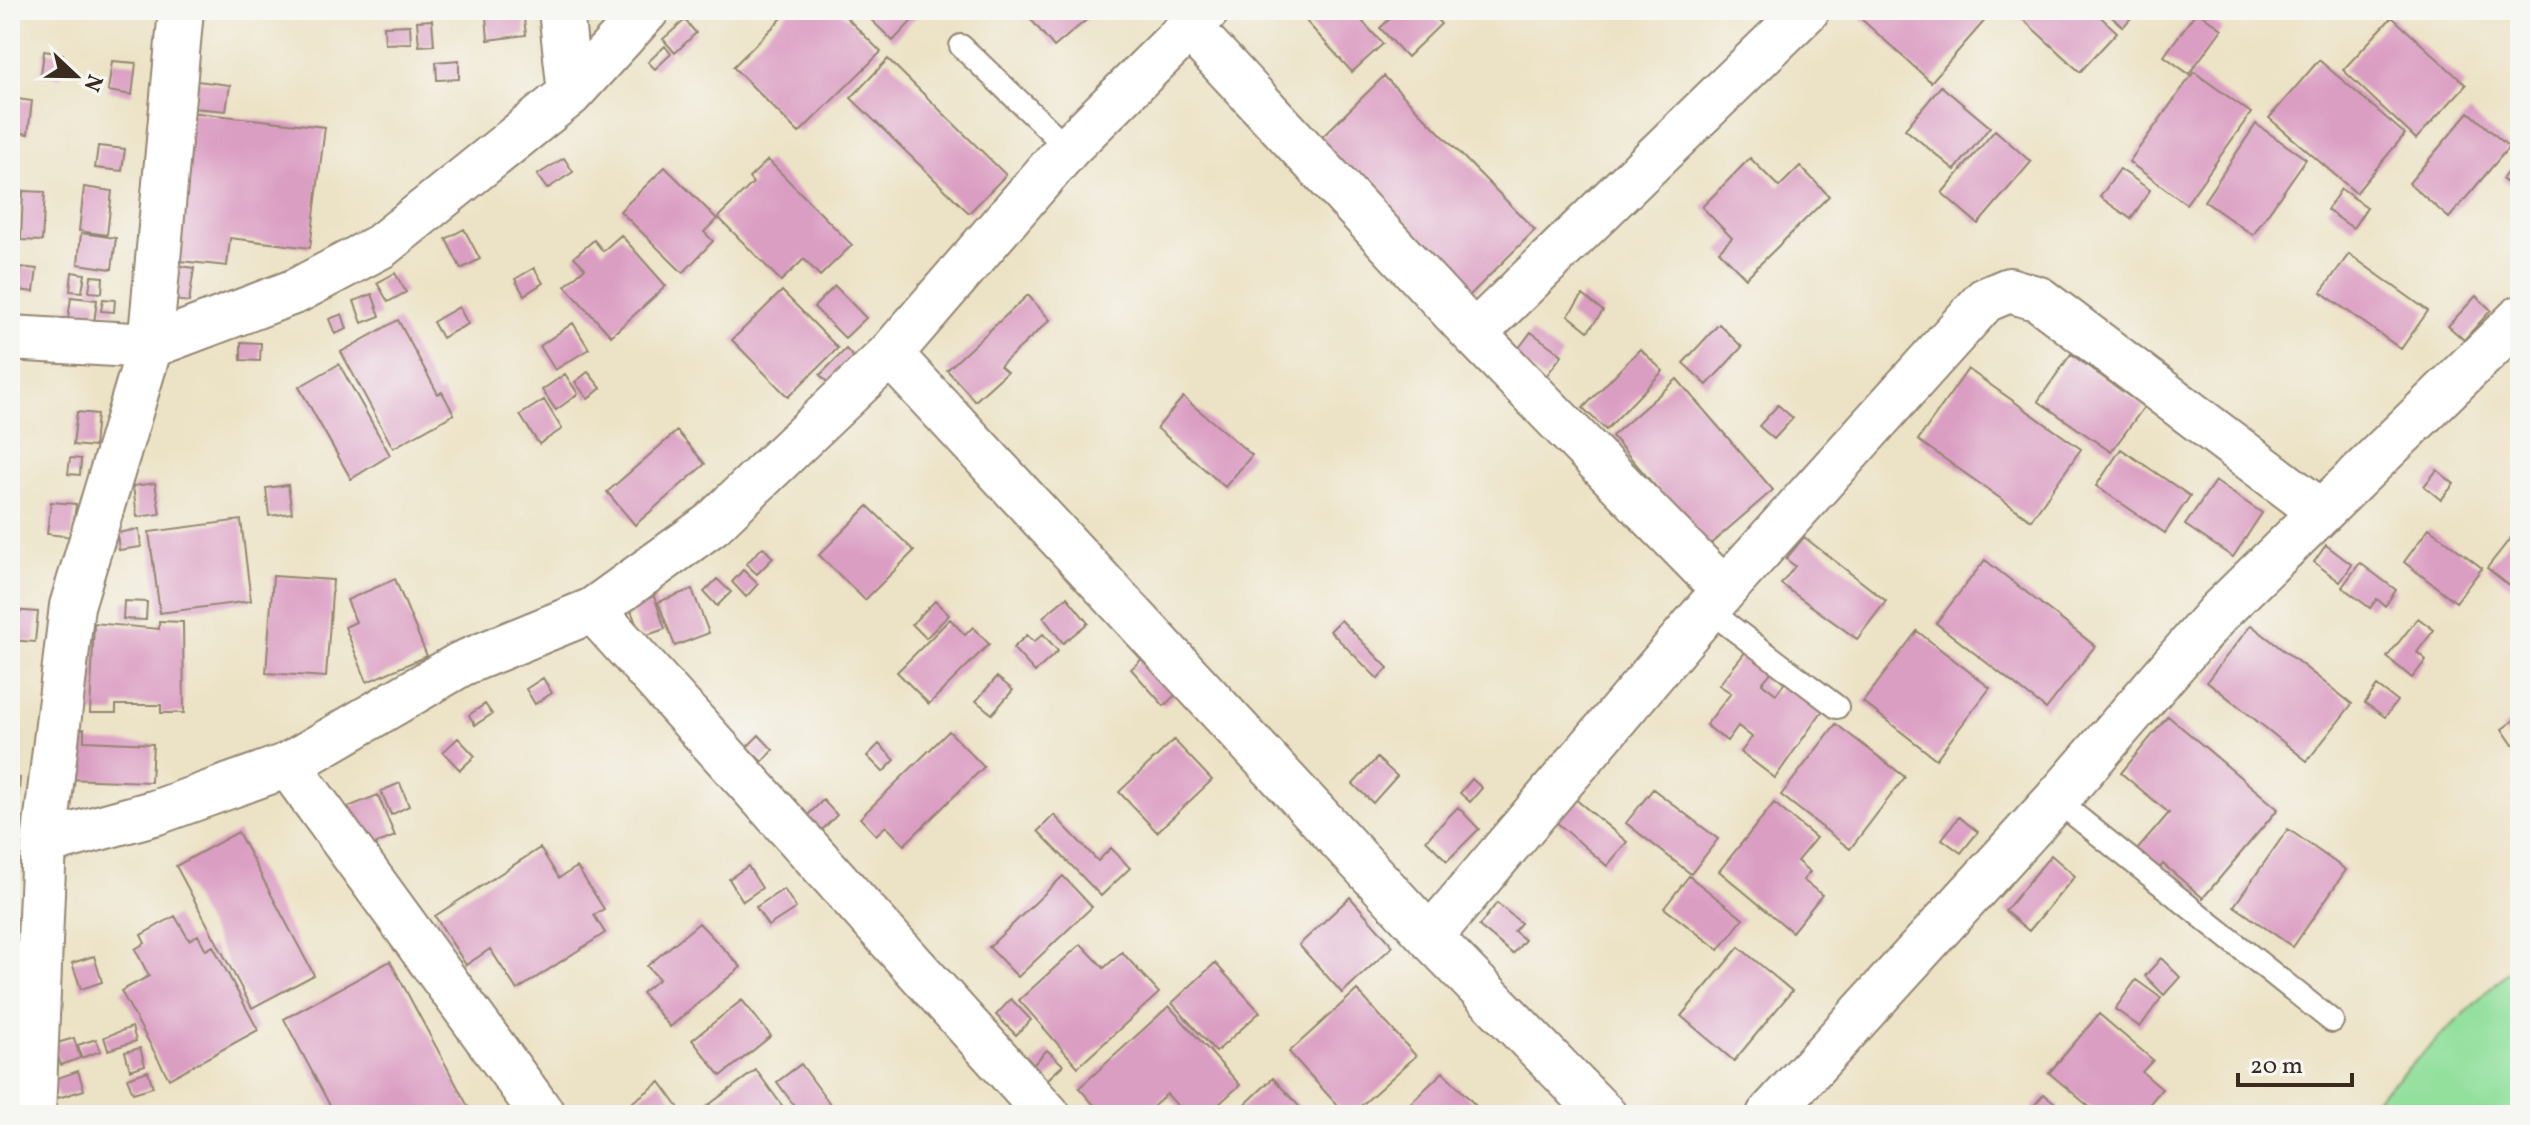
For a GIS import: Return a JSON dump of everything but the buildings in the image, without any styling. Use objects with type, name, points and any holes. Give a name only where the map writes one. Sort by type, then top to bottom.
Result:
[{"type":"street","points":[[33,1115],[44,843],[72,606],[150,346],[181,10]]},
{"type":"street","points":[[561,10],[570,94]]},
{"type":"street","points":[[10,338],[150,346],[296,291],[381,246],[570,94],[647,10]]},
{"type":"street","points":[[1474,334],[1807,10]]},
{"type":"street","points":[[44,843],[157,812],[288,765],[461,664],[593,610],[712,524],[890,354],[1068,148],[1197,18],[1474,334],[1715,600]]},
{"type":"street","points":[[1430,937],[1715,600],[1985,300],[2009,290],[2039,299],[2320,511]]},
{"type":"street","points":[[1769,1115],[2056,800],[2219,612],[2520,318]]},
{"type":"street","points":[[890,354],[1430,937],[1604,1115]]},
{"type":"street","points":[[593,610],[1048,1115]]},
{"type":"street","points":[[288,765],[530,1112]]},
{"type":"lane","points":[[961,46],[1068,148]]},
{"type":"lane","points":[[1715,600],[1837,707]]},
{"type":"lane","points":[[2056,800],[2332,1021]]},
{"type":"green space","points":[[2520,960],[2520,1115],[2359,1115]]}]
